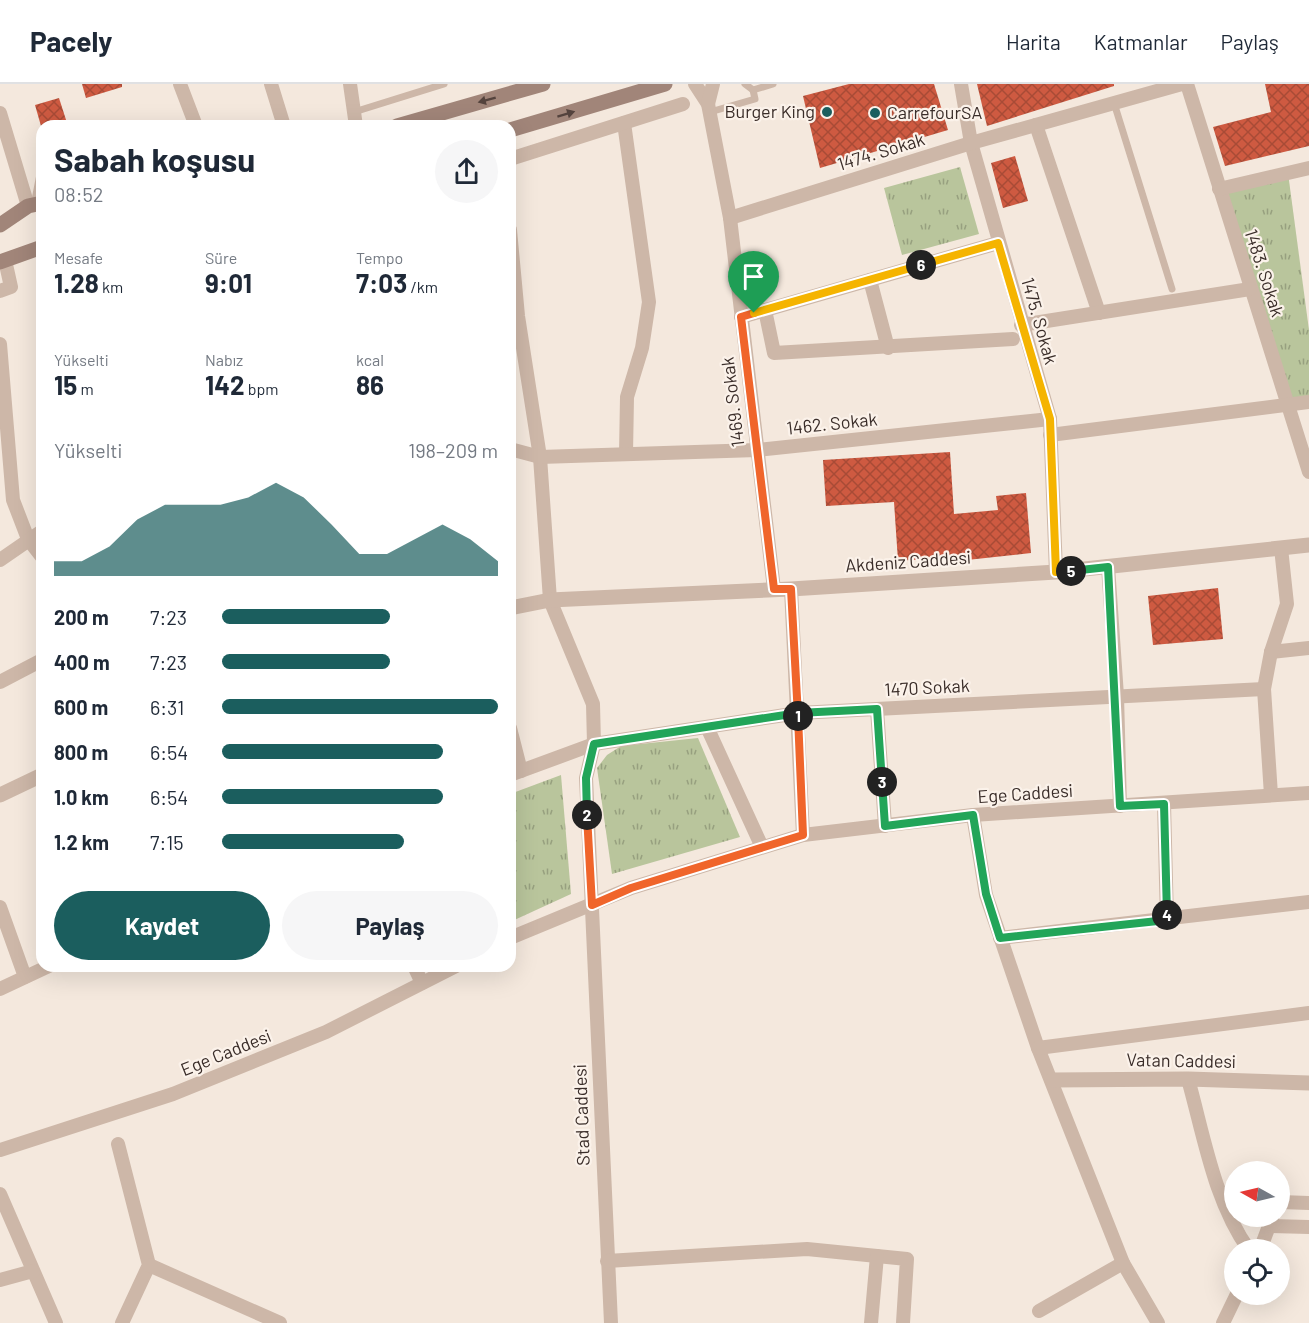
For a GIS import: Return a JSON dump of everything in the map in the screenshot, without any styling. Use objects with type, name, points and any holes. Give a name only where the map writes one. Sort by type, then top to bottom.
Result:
[{"type":"main road","points":[[418,120],[543,84]]},
{"type":"main road","points":[[516,128],[665,84]]},
{"type":"main road","points":[[0,225],[35,205]]},
{"type":"main road","points":[[3,261],[36,250]]},
{"type":"street","points":[[180,84],[194,120]]},
{"type":"street","points":[[271,84],[282,120]]},
{"type":"street","points":[[350,84],[355,119]]},
{"type":"street","name":"1469. Sokak","points":[[695,84],[709,108],[730,218],[774,589]]},
{"type":"street","name":"1469. Sokak","points":[[709,108],[713,84]]},
{"type":"street","name":"1475. Sokak","points":[[961,84],[970,143],[1050,419],[1056,572]]},
{"type":"street","name":"1474. Sokak","points":[[730,218],[970,143],[1182,84]]},
{"type":"street","name":"1483. Sokak","points":[[1187,84],[1309,472]]},
{"type":"street","points":[[516,157],[683,104]]},
{"type":"street","points":[[0,113],[35,205]]},
{"type":"street","points":[[624,123],[649,302],[642,348],[627,397],[626,454]]},
{"type":"street","points":[[1036,124],[1099,314]]},
{"type":"street","points":[[1219,189],[1309,168]]},
{"type":"street","points":[[741,317],[998,243]]},
{"type":"street","points":[[0,291],[11,287],[3,261]]},
{"type":"street","points":[[870,280],[888,348]]},
{"type":"street","points":[[1021,325],[1250,289]]},
{"type":"street","points":[[516,296],[540,457],[550,600],[593,704],[594,744]]},
{"type":"street","points":[[765,310],[774,353],[1012,339]]},
{"type":"street","points":[[0,344],[13,500],[28,539],[36,549]]},
{"type":"street","points":[[1050,435],[1309,402]]},
{"type":"street","name":"1462. Sokak","points":[[516,451],[540,457],[757,450],[1050,419]]},
{"type":"street","points":[[0,560],[36,534]]},
{"type":"street","name":"Akdeniz Caddesi","points":[[516,607],[550,600],[791,589],[1056,572],[1309,545]]},
{"type":"street","points":[[1271,795],[1264,689],[1271,652],[1287,604],[1281,548]]},
{"type":"street","points":[[1108,567],[1117,696],[1120,806]]},
{"type":"street","points":[[791,589],[803,835]]},
{"type":"street","points":[[1271,652],[1309,648]]},
{"type":"street","points":[[0,682],[36,663]]},
{"type":"street","name":"1470 Sokak","points":[[516,773],[594,744],[798,713],[1264,689]]},
{"type":"street","points":[[877,709],[885,826]]},
{"type":"street","points":[[707,727],[762,847]]},
{"type":"street","name":"Stad Caddesi","points":[[594,744],[586,778],[611,1323]]},
{"type":"street","points":[[0,795],[36,778]]},
{"type":"street","name":"Ege Caddesi","points":[[516,936],[631,888],[803,835],[973,815],[1309,793]]},
{"type":"street","points":[[1164,804],[1167,920]]},
{"type":"street","points":[[973,815],[986,894],[1038,1048],[1123,1263],[1158,1323]]},
{"type":"street","points":[[1000,938],[1308,906]]},
{"type":"street","points":[[0,907],[25,977]]},
{"type":"street","points":[[0,989],[36,972]]},
{"type":"street","points":[[417,972],[422,983]]},
{"type":"street","name":"Ege Caddesi","points":[[0,1150],[173,1094],[326,1032],[444,972]]},
{"type":"street","points":[[1038,1048],[1309,1013]]},
{"type":"street","points":[[1188,1079],[1224,1186]]},
{"type":"street","name":"Vatan Caddesi","points":[[1052,1080],[1188,1079],[1309,1083]]},
{"type":"street","points":[[118,1144],[148,1265],[122,1323]]},
{"type":"street","points":[[0,1194],[56,1323]]},
{"type":"street","points":[[1290,1202],[1309,1203]]},
{"type":"street","points":[[1290,1224],[1309,1227]]},
{"type":"street","points":[[607,1261],[807,1249],[907,1259],[903,1323]]},
{"type":"street","points":[[871,1323],[877,1256]]},
{"type":"street","points":[[1039,1311],[1123,1263]]},
{"type":"street","points":[[148,1265],[280,1323]]},
{"type":"street","points":[[0,1280],[33,1271]]},
{"type":"street","points":[[1223,1323],[1232,1305]]},
{"type":"lane","points":[[355,119],[444,84]]},
{"type":"lane","points":[[709,108],[755,103],[753,90],[745,84]]},
{"type":"lane","points":[[753,90],[773,84]]},
{"type":"lane","points":[[1114,103],[1172,289]]},
{"type":"green space","points":[[960,167],[979,234],[902,255],[884,188]]},
{"type":"green space","points":[[1288,173],[1309,330],[1309,402],[1290,406],[1219,189]]},
{"type":"green space","points":[[698,738],[740,837],[612,874],[597,768],[607,755],[621,746]]},
{"type":"green space","points":[[561,775],[571,894],[516,919],[516,792]]},
{"type":"building","points":[[82,84],[122,84],[122,87],[86,98]]},
{"type":"building","name":"CarrefourSA","points":[[849,84],[934,84],[948,130],[820,168],[803,96]]},
{"type":"building","points":[[977,84],[1114,84],[1114,86],[987,126]]},
{"type":"building","points":[[1265,84],[1309,84],[1309,146],[1225,166],[1213,127],[1271,112]]},
{"type":"building","points":[[59,98],[66,120],[39,120],[35,105]]},
{"type":"building","points":[[1015,156],[1028,201],[1003,208],[991,163]]},
{"type":"building","points":[[950,452],[954,514],[998,510],[996,496],[1026,493],[1031,553],[967,560],[966,556],[898,561],[894,502],[826,506],[823,460]]},
{"type":"building","points":[[1218,588],[1223,639],[1153,645],[1148,596]]},
{"type":"place","name":"Burger King","points":[[827,112]]},
{"type":"place","name":"CarrefourSA","points":[[875,113]]},
{"type":"route","points":[[754,313],[741,317],[774,589],[791,589],[798,713],[803,835],[631,888],[592,905],[586,778],[594,744],[798,713],[877,709],[885,826],[973,815],[986,894],[1000,938],[1167,920],[1164,804],[1120,806],[1117,696],[1108,567],[1056,572],[1050,419],[998,243],[754,313]]}]
